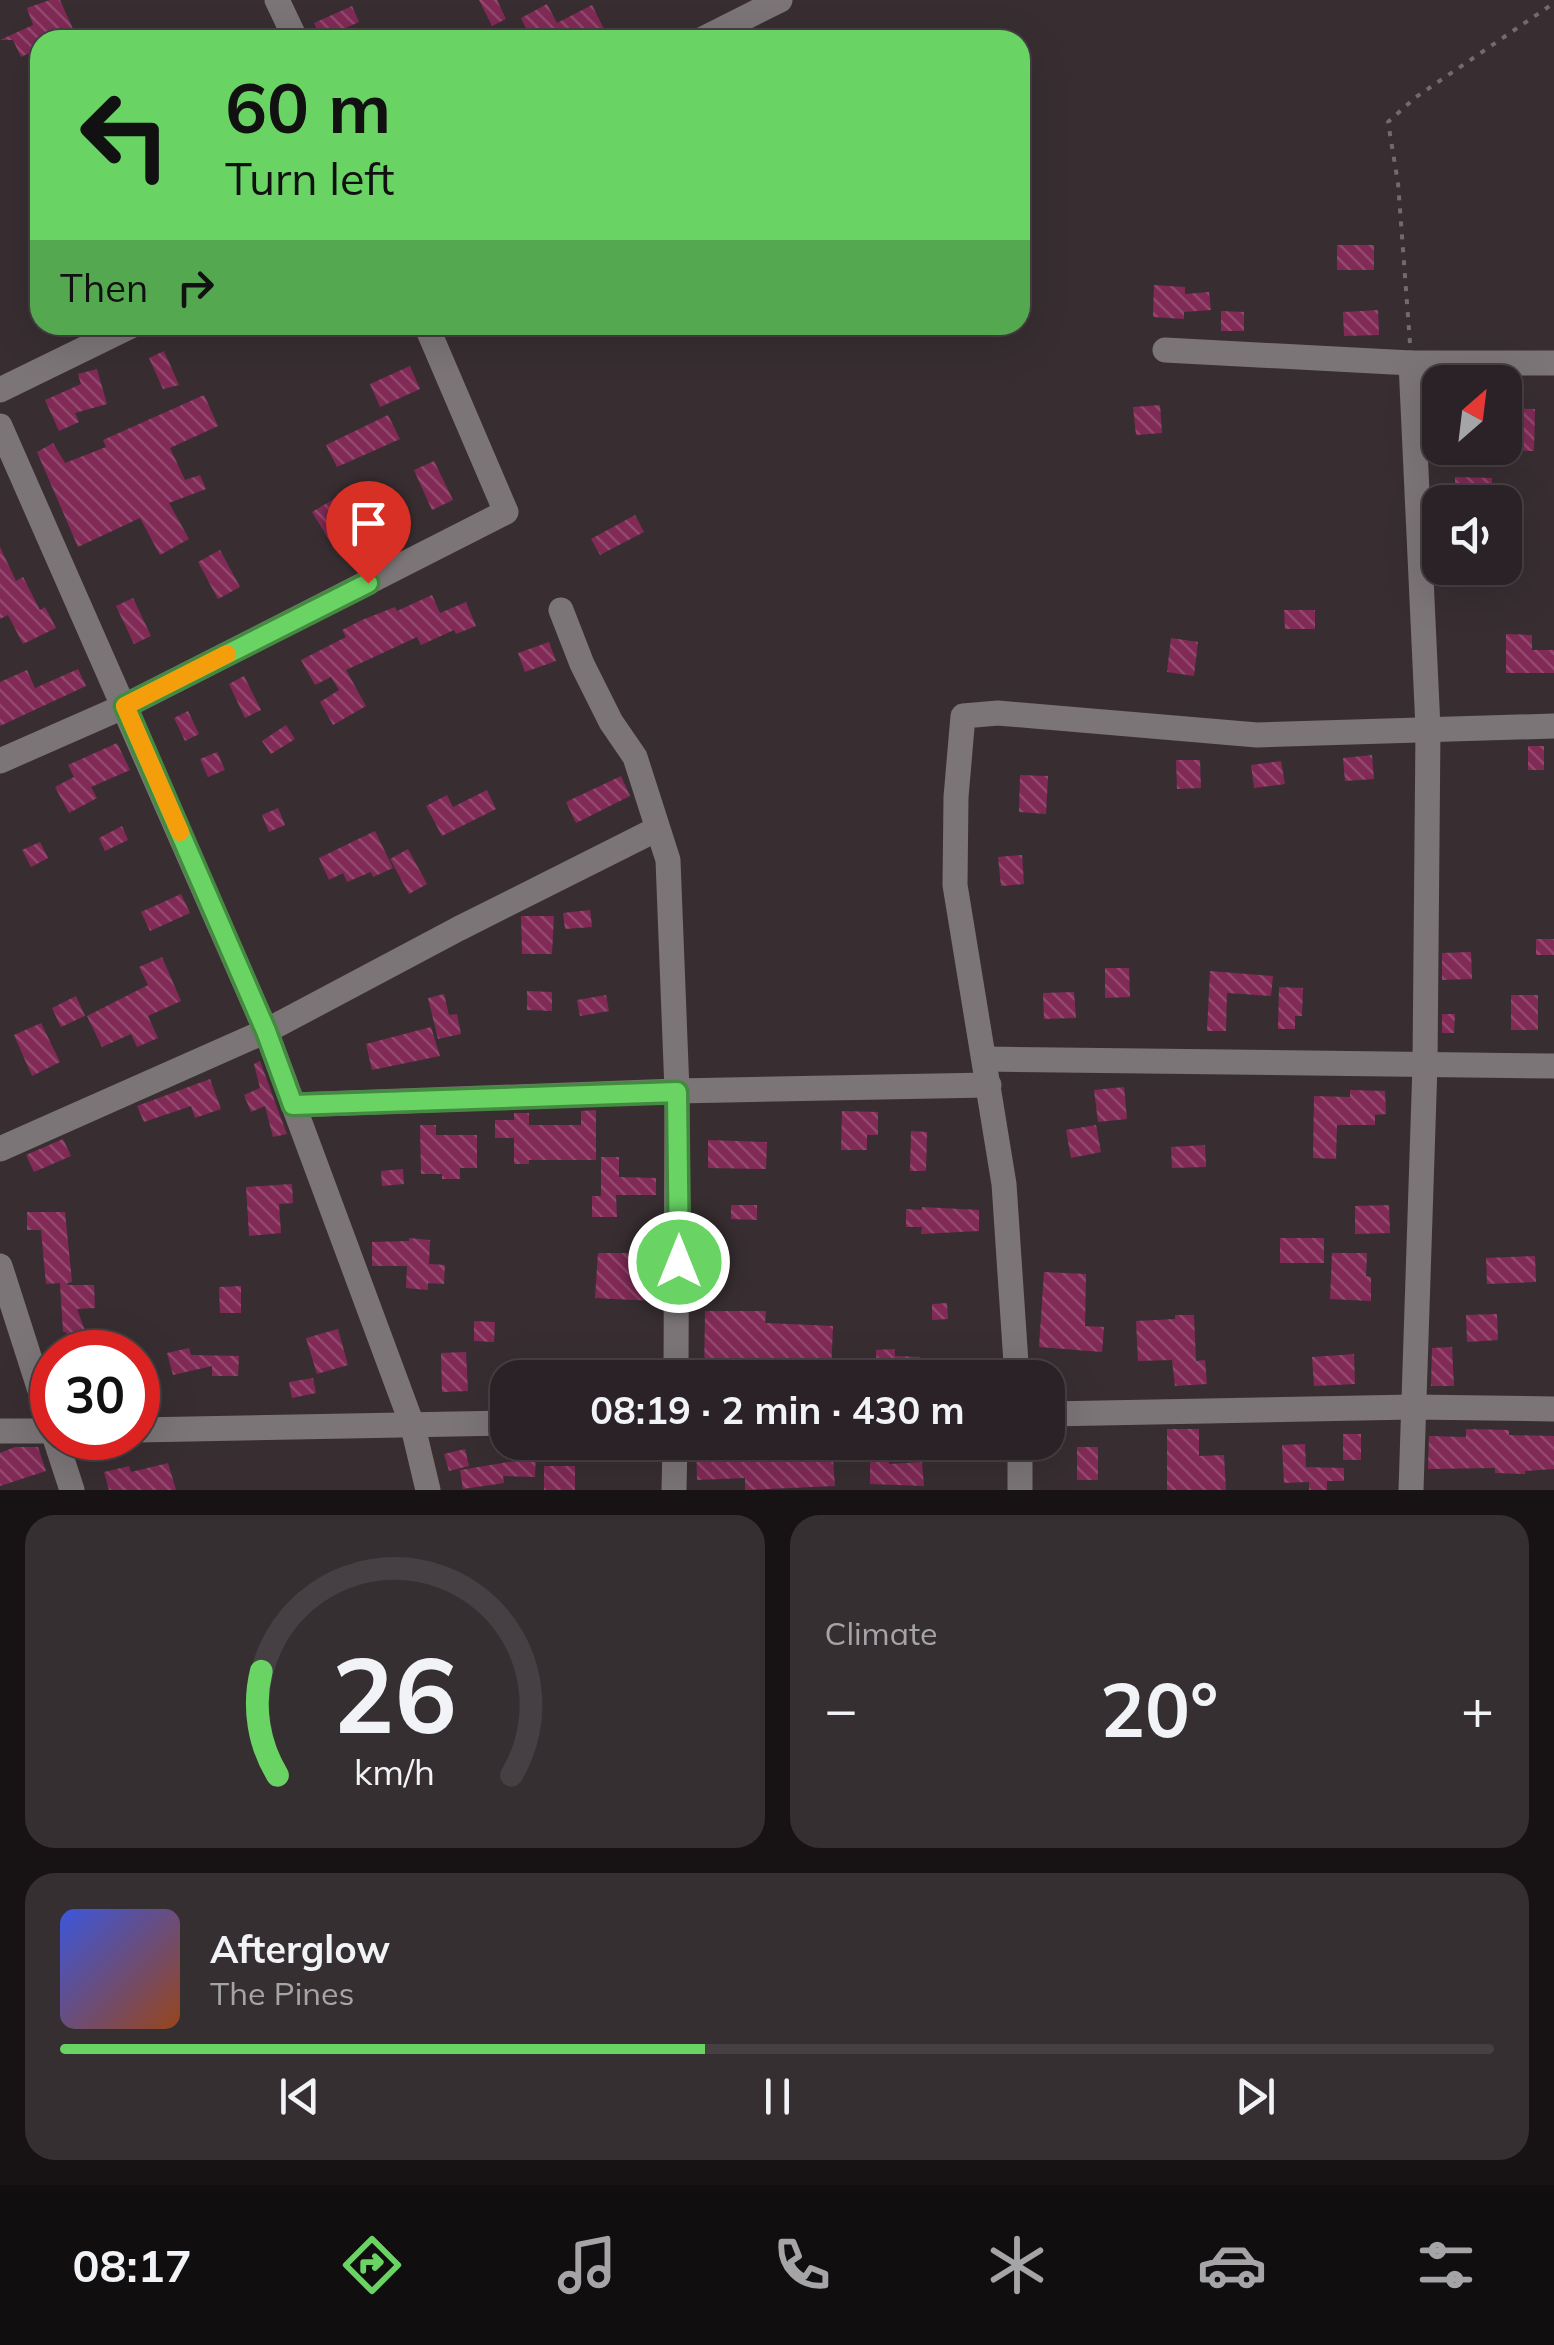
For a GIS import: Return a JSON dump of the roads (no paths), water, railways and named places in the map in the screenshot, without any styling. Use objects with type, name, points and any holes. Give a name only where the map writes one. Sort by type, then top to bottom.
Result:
[{"type":"street","points":[[277,0],[291,30]]},
{"type":"street","points":[[721,30],[780,0]]},
{"type":"street","points":[[0,390],[113,335]]},
{"type":"street","points":[[0,761],[125,706],[506,512],[430,335]]},
{"type":"street","points":[[1166,350],[1411,363],[1554,363]]},
{"type":"street","points":[[1411,363],[1428,728],[1426,1065],[1411,1490]]},
{"type":"street","points":[[0,426],[266,1031],[413,1426],[428,1490]]},
{"type":"street","points":[[561,610],[610,722],[635,757],[668,860],[677,1092],[676,1360]]},
{"type":"street","points":[[1016,1360],[1004,1184],[954,885],[963,716],[998,713],[1257,735],[1554,726]]},
{"type":"street","points":[[0,1149],[266,1031],[657,829]]},
{"type":"street","points":[[984,1059],[1554,1066]]},
{"type":"street","points":[[293,1105],[989,1086]]},
{"type":"street","points":[[0,1266],[30,1358]]},
{"type":"street","points":[[1065,1414],[1413,1407],[1554,1409]]},
{"type":"street","points":[[160,1430],[490,1424]]},
{"type":"street","points":[[0,1431],[30,1432]]},
{"type":"street","points":[[63,1460],[72,1490]]},
{"type":"street","points":[[674,1490],[675,1460]]},
{"type":"street","points":[[1020,1460],[1020,1490]]}]
